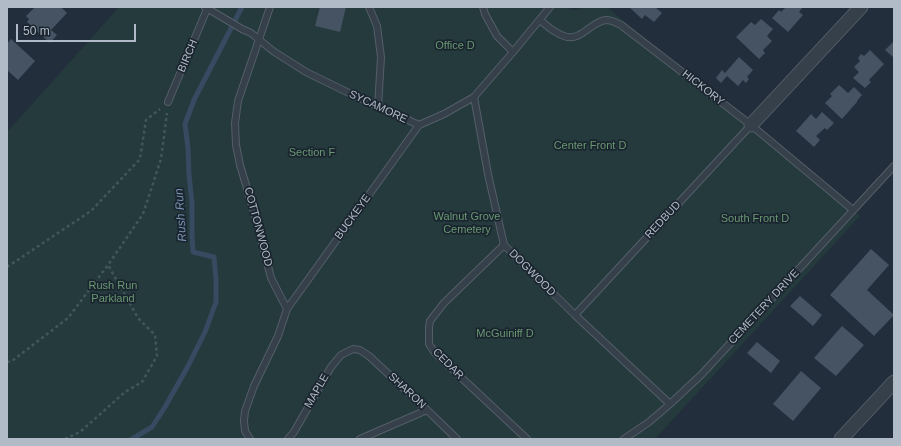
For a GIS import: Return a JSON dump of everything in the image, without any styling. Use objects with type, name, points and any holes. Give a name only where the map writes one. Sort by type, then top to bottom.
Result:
[{"type":"street","points":[[751,125],[861,7]]},
{"type":"street","points":[[841,439],[894,382]]},
{"type":"lane","name":"COTTONWOOD","points":[[270,7],[238,101],[235,123],[236,145],[240,165],[257,222],[271,278],[287,309]]},
{"type":"lane","points":[[369,7],[377,26],[381,57],[378,107]]},
{"type":"lane","points":[[483,7],[485,14],[497,36],[513,52]]},
{"type":"lane","name":"SYCAMORE","points":[[206,8],[251,34],[273,52],[306,72],[419,125],[444,114],[474,97],[550,7]]},
{"type":"lane","name":"BIRCH","points":[[168,102],[206,8]]},
{"type":"lane","name":"HICKORY","points":[[540,20],[550,29],[568,37],[580,35],[596,24],[605,20],[613,21],[621,25],[751,125],[853,210]]},
{"type":"lane","name":"DOGWOOD","points":[[474,97],[488,174],[504,245],[575,315],[670,404]]},
{"type":"lane","name":"BUCKEYE","points":[[287,309],[419,125]]},
{"type":"lane","name":"REDBUD","points":[[575,315],[751,125]]},
{"type":"lane","name":"CEMETERY DRIVE","points":[[624,439],[649,422],[701,375],[894,166]]},
{"type":"lane","name":"CEDAR","points":[[504,245],[444,303],[430,321],[428,327],[429,344],[435,353],[527,439]]},
{"type":"lane","points":[[250,439],[245,431],[245,411],[254,386],[278,336],[287,309]]},
{"type":"lane","name":"SHARON","points":[[353,349],[360,350],[369,356],[457,439]]},
{"type":"lane","name":"MAPLE","points":[[288,439],[294,432],[331,366],[341,355],[353,349]]},
{"type":"lane","points":[[360,439],[427,410]]},
{"type":"path","points":[[7,362],[12,361],[68,318],[108,265],[143,214],[161,159],[168,102]]},
{"type":"path","points":[[7,267],[92,211],[140,159],[146,120],[168,102]]},
{"type":"path","points":[[66,439],[80,432],[125,392],[142,382],[157,356],[155,335],[138,318],[108,265]]},
{"type":"green space","name":"Walnut Grove Cemetery","points":[[119,7],[565,7],[573,10],[583,7],[607,7],[860,216],[655,439],[7,439],[7,132]]},
{"type":"building","points":[[35,7],[61,7],[67,13],[51,30],[57,35],[50,43],[27,22],[29,19],[26,16]]},
{"type":"building","points":[[320,7],[346,7],[340,32],[315,26]]},
{"type":"building","points":[[629,7],[655,7],[662,13],[654,22],[645,15],[642,19]]},
{"type":"building","points":[[786,7],[803,7],[799,12],[803,15],[788,32],[772,18],[779,10],[781,12]]},
{"type":"building","points":[[761,19],[773,29],[767,36],[772,41],[763,50],[765,53],[759,59],[736,37],[751,22],[755,25]]},
{"type":"building","points":[[11,39],[35,61],[18,80],[7,70],[7,44]]},
{"type":"building","points":[[894,41],[894,58],[885,50]]},
{"type":"building","points":[[870,50],[884,64],[869,80],[871,82],[865,88],[853,78],[859,72],[854,67],[860,61],[858,58],[861,54],[864,56]]},
{"type":"building","points":[[739,57],[753,70],[747,77],[749,79],[746,83],[743,80],[738,86],[727,76],[721,83],[716,78],[722,70],[725,73]]},
{"type":"building","points":[[839,85],[848,93],[854,87],[862,95],[842,119],[825,103],[832,96],[830,94]]},
{"type":"building","points":[[822,112],[834,123],[827,130],[825,128],[816,136],[820,140],[814,147],[796,131],[811,114],[816,119]]},
{"type":"building","points":[[871,249],[889,265],[867,290],[894,315],[874,336],[830,295]]},
{"type":"building","points":[[800,296],[822,315],[813,326],[790,306]]},
{"type":"building","points":[[842,326],[864,345],[836,376],[814,358]]},
{"type":"building","points":[[757,342],[780,361],[771,373],[747,353]]},
{"type":"building","points":[[801,371],[821,388],[793,421],[773,404]]},
{"type":"waterway","name":"Rush Run","points":[[132,439],[152,427],[165,407],[205,332],[216,302],[214,257],[193,252],[192,203],[185,124],[194,100],[242,7]]},
{"type":"park label","name":"Office D","points":[[455,46]]},
{"type":"park label","name":"Center Front D","points":[[590,146]]},
{"type":"park label","name":"Section F","points":[[312,153]]},
{"type":"park label","name":"South Front D","points":[[755,219]]},
{"type":"park label","name":"Rush Run Parkland","points":[[113,292]]},
{"type":"park label","name":"McGuiniff D","points":[[505,334]]}]
